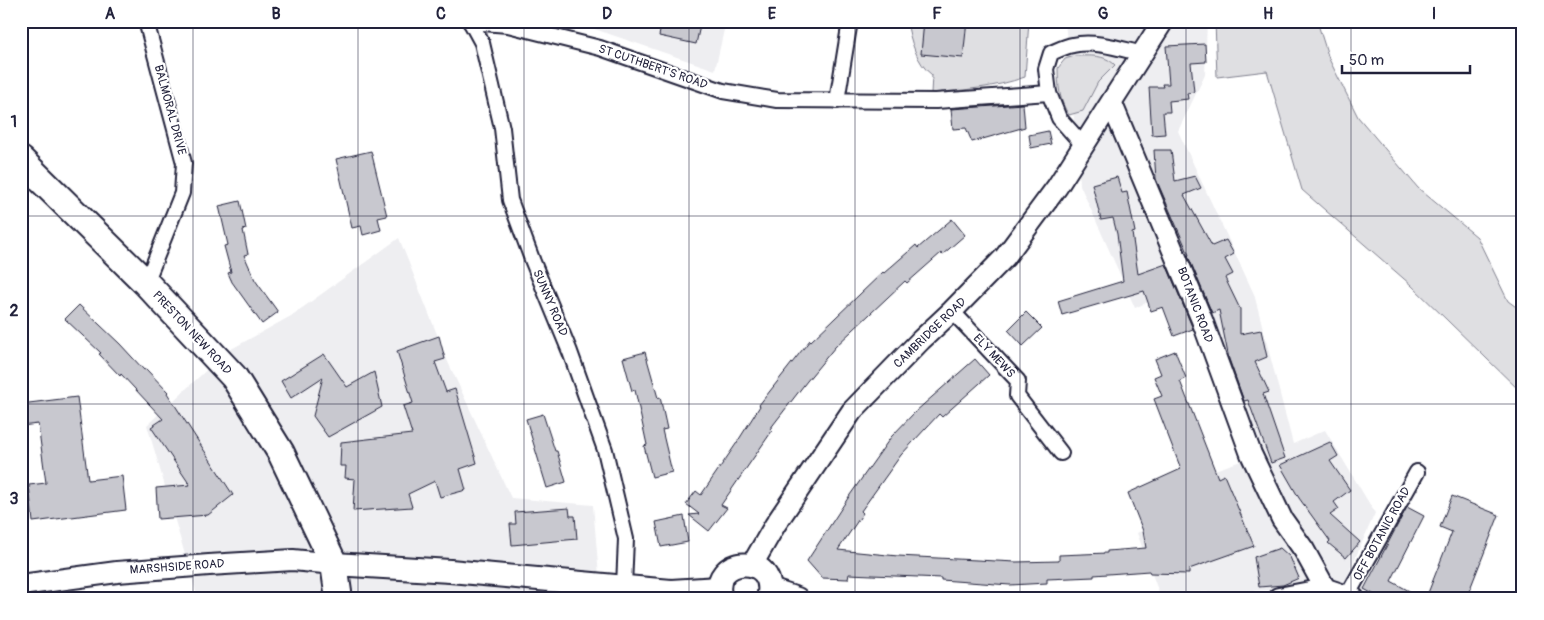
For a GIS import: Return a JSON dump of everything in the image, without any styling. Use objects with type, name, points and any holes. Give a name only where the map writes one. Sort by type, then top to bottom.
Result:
[{"type":"highway","name":"PRESTON NEW ROAD","points":[[21,160],[146,283],[234,377],[281,452],[334,564],[339,599]]},
{"type":"main road","points":[[1112,104],[1163,21]]},
{"type":"main road","name":"CAMBRIDGE ROAD","points":[[752,565],[775,525],[852,411],[1005,257],[1057,187],[1083,145],[1112,104]]},
{"type":"main road","name":"BOTANIC ROAD","points":[[1112,104],[1202,320],[1251,454],[1282,519],[1304,550],[1342,595]]},
{"type":"main road","name":"MARSHSIDE ROAD","points":[[21,585],[108,573],[209,565],[293,560],[334,564]]},
{"type":"main road","points":[[334,564],[450,571],[720,594],[724,574],[730,568],[744,564],[759,568],[765,574],[769,582],[769,595],[797,599]]},
{"type":"main road","points":[[1279,599],[1342,595]]},
{"type":"street","name":"BALMORAL DRIVE","points":[[146,21],[184,162],[182,193],[146,283]]},
{"type":"street","points":[[837,101],[850,21]]},
{"type":"street","name":"ST CUTHBERT'S ROAD","points":[[470,22],[508,25],[600,48],[723,90],[776,100],[936,102],[1049,93]]},
{"type":"street","name":"SUNNY ROAD","points":[[470,22],[482,43],[502,128],[510,200],[570,352],[605,450],[626,539],[624,586]]},
{"type":"street","points":[[1083,145],[1059,118],[1049,93],[1046,69],[1051,53],[1073,44],[1088,44],[1113,46],[1143,54]]},
{"type":"street","name":"ELY MEWS","points":[[952,311],[1018,380],[1017,396],[1061,453]]},
{"type":"street","name":"OFF BOTANIC ROAD","points":[[1342,595],[1417,472]]},
{"type":"shaded area","points":[[571,21],[726,21],[715,70]]},
{"type":"shaded area","points":[[907,21],[1029,21],[1025,77],[967,90],[931,93],[932,75],[918,58]]},
{"type":"shaded area","points":[[1065,21],[1207,21],[1205,75],[1178,131],[1254,294],[1293,444],[1325,430],[1375,513],[1347,577],[1384,599],[1288,599],[1284,590],[1159,593],[1137,533],[1192,506],[1183,481],[1241,461],[1224,405],[1182,286],[1135,308],[1080,185]]},
{"type":"shaded area","points":[[1215,21],[1317,21],[1329,59],[1358,117],[1418,188],[1477,237],[1508,301],[1523,312],[1523,394],[1411,285],[1302,190],[1267,71],[1217,77]]},
{"type":"shaded area","points":[[1075,56],[1101,57],[1115,65],[1098,82],[1083,111],[1069,115],[1061,98],[1058,68],[1065,59]]},
{"type":"shaded area","points":[[399,238],[448,362],[511,498],[593,505],[601,599],[198,599],[147,425],[226,352],[291,316]]},
{"type":"building","points":[[662,21],[701,21],[696,44],[659,36]]},
{"type":"building","points":[[924,21],[967,21],[963,58],[921,54]]},
{"type":"building","points":[[1205,44],[1206,62],[1191,63],[1194,92],[1187,93],[1188,99],[1169,101],[1170,112],[1163,112],[1165,134],[1152,135],[1149,87],[1163,87],[1162,84],[1169,84],[1166,46]]},
{"type":"building","points":[[1023,104],[1025,127],[972,142],[966,128],[953,129],[951,109]]},
{"type":"building","points":[[1048,131],[1051,144],[1031,148],[1029,135]]},
{"type":"building","points":[[1154,150],[1171,150],[1175,181],[1195,176],[1201,188],[1184,195],[1212,246],[1226,240],[1234,254],[1225,259],[1233,274],[1225,278],[1240,309],[1240,334],[1261,330],[1267,357],[1255,362],[1269,392],[1263,394],[1285,458],[1271,463],[1248,400],[1244,401],[1229,359],[1219,310],[1212,313],[1156,179]]},
{"type":"building","points":[[371,151],[387,216],[378,218],[381,230],[363,235],[361,226],[352,228],[336,159]]},
{"type":"building","points":[[1117,177],[1122,193],[1127,192],[1135,232],[1132,233],[1138,274],[1166,264],[1193,329],[1174,336],[1163,307],[1151,311],[1144,291],[1062,315],[1058,301],[1123,281],[1113,218],[1101,220],[1092,184]]},
{"type":"building","points":[[240,201],[246,229],[243,230],[248,254],[244,255],[255,280],[278,312],[262,324],[232,282],[228,273],[231,272],[224,246],[228,245],[219,206]]},
{"type":"building","points":[[952,219],[965,235],[907,283],[905,281],[835,347],[770,429],[772,431],[721,505],[727,508],[709,531],[689,515],[699,514],[686,504],[696,491],[701,495],[736,444],[759,405],[810,340],[883,272],[916,245],[918,248]]},
{"type":"building","points":[[79,305],[168,392],[233,495],[208,515],[158,519],[156,488],[190,485],[151,427],[163,419],[121,374],[120,376],[99,354],[101,353],[65,319]]},
{"type":"building","points":[[1026,312],[1042,328],[1023,346],[1008,330]]},
{"type":"building","points":[[439,336],[445,359],[435,362],[446,392],[455,389],[477,463],[460,469],[466,490],[440,497],[435,481],[408,494],[412,507],[353,511],[355,479],[345,478],[346,466],[340,466],[341,442],[412,434],[403,406],[413,403],[397,351]]},
{"type":"building","points":[[1175,351],[1186,378],[1180,381],[1218,478],[1224,475],[1254,546],[1189,569],[1189,574],[1150,573],[1149,571],[1094,575],[1094,577],[1047,579],[1047,583],[1010,585],[941,580],[941,578],[849,574],[848,579],[822,578],[807,561],[891,437],[915,412],[975,359],[989,375],[942,417],[939,414],[901,455],[861,511],[863,513],[838,550],[898,556],[1016,562],[1059,561],[1059,555],[1107,553],[1107,551],[1146,548],[1143,531],[1128,493],[1181,469],[1154,399],[1162,396],[1154,377],[1161,374],[1155,359]]},
{"type":"building","points":[[645,352],[658,398],[660,397],[667,429],[662,430],[672,472],[652,477],[644,446],[647,445],[635,390],[632,391],[623,358]]},
{"type":"building","points":[[324,354],[347,387],[374,372],[382,407],[328,437],[313,416],[323,377],[291,398],[281,381]]},
{"type":"building","points":[[77,397],[88,480],[122,476],[126,510],[33,522],[29,485],[46,483],[38,424],[21,426],[21,404]]},
{"type":"building","points":[[543,414],[566,482],[547,488],[526,419]]},
{"type":"building","points":[[1330,442],[1338,456],[1330,461],[1350,490],[1334,502],[1339,509],[1330,515],[1360,542],[1346,558],[1328,543],[1330,541],[1299,498],[1280,465]]},
{"type":"building","points":[[1452,496],[1499,515],[1466,599],[1444,599],[1428,593],[1452,532],[1440,527]]},
{"type":"building","points":[[1407,507],[1424,516],[1391,581],[1424,599],[1382,599],[1364,589]]},
{"type":"building","points":[[569,508],[570,516],[575,516],[577,539],[512,545],[510,524],[516,524],[515,512]]},
{"type":"building","points":[[684,516],[688,542],[661,547],[656,522]]},
{"type":"building","points":[[1280,548],[1290,557],[1299,578],[1283,585],[1259,587],[1254,557]]}]
